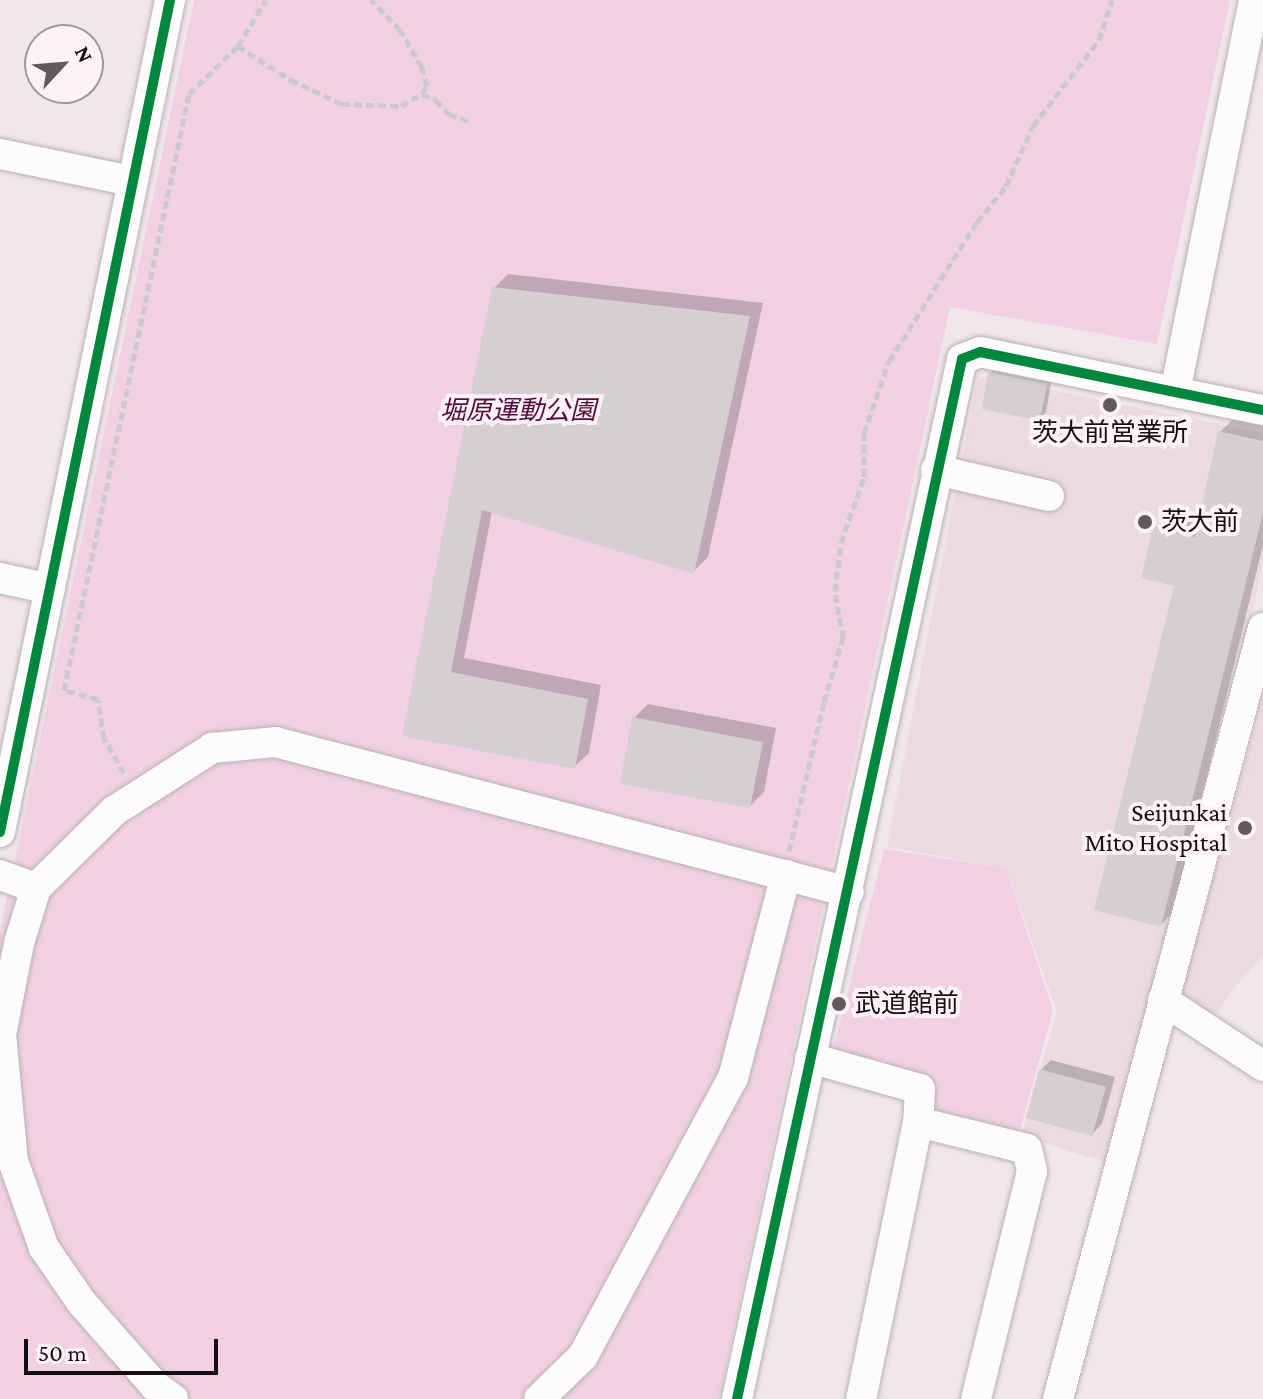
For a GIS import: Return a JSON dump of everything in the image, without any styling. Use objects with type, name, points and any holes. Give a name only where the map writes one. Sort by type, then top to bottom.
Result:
[{"type":"street","points":[[0,832],[170,0]]},
{"type":"street","points":[[1175,392],[1254,0]]},
{"type":"street","points":[[0,154],[132,181]]},
{"type":"street","points":[[737,1399],[849,892],[960,364],[965,356],[973,352],[1263,410]]},
{"type":"street","points":[[936,470],[1049,496]]},
{"type":"street","points":[[0,578],[50,589]]},
{"type":"street","points":[[1058,1399],[1263,628]]},
{"type":"street","points":[[173,1399],[155,1386],[82,1303],[44,1248],[13,1161],[1,1035],[19,943],[36,888],[114,811],[212,748],[275,742],[849,892]]},
{"type":"street","points":[[0,875],[36,888]]},
{"type":"street","points":[[539,1399],[583,1356],[733,1078],[786,875]]},
{"type":"street","points":[[1163,1000],[1263,1066]]},
{"type":"street","points":[[810,1058],[920,1089],[918,1122],[861,1399]]},
{"type":"street","points":[[918,1122],[1027,1149],[1032,1171],[976,1399]]},
{"type":"path","points":[[137,796],[104,738],[98,699],[64,690],[189,94],[238,46],[266,0]]},
{"type":"path","points":[[238,46],[291,80],[342,104],[401,106],[422,94],[427,86],[422,67],[400,30],[371,0]]},
{"type":"path","points":[[786,875],[824,702],[843,638],[835,591],[841,543],[864,477],[864,433],[889,361],[977,222],[1006,186],[1033,126],[1099,40],[1112,0]]},
{"type":"path","points":[[422,94],[436,100],[449,114],[468,121]]},
{"type":"shaded area","points":[[986,377],[1263,433],[1263,558],[1251,620],[1105,1162],[1021,1136],[1057,1012],[1006,868],[887,847],[977,380]]},
{"type":"shaded area","name":"Seijunkai Mito Hospital","points":[[1263,700],[1263,956],[1234,988],[1211,1022],[1179,1001]]},
{"type":"green space","name":"堀原運動公園","points":[[194,0],[1230,0],[1157,344],[950,307],[719,1399],[0,1399],[0,931]]},
{"type":"green space","points":[[884,849],[1006,868],[1053,1010],[1017,1141],[924,1119],[923,1085],[831,1058]]},
{"type":"building","points":[[492,287],[750,316],[694,574],[482,510],[451,672],[588,699],[575,769],[402,736]]},
{"type":"building","points":[[988,372],[1047,384],[1040,421],[982,409]]},
{"type":"building","points":[[1218,431],[1263,441],[1263,513],[1161,927],[1094,910],[1174,586],[1141,578],[1153,527],[1195,537]]},
{"type":"building","points":[[632,717],[763,742],[750,808],[620,784]]},
{"type":"building","points":[[1039,1069],[1106,1087],[1092,1136],[1026,1118]]},
{"type":"cycle path","points":[[0,832],[170,0]]},
{"type":"cycle path","points":[[737,1399],[962,359],[980,352],[1263,410]]},
{"type":"place","name":"茨大前営業所","points":[[1110,405]]},
{"type":"place","name":"茨大前","points":[[1145,522]]},
{"type":"place","name":"Seijunkai Mito Hospital","points":[[1245,828]]},
{"type":"place","name":"武道館前","points":[[839,1004]]}]
